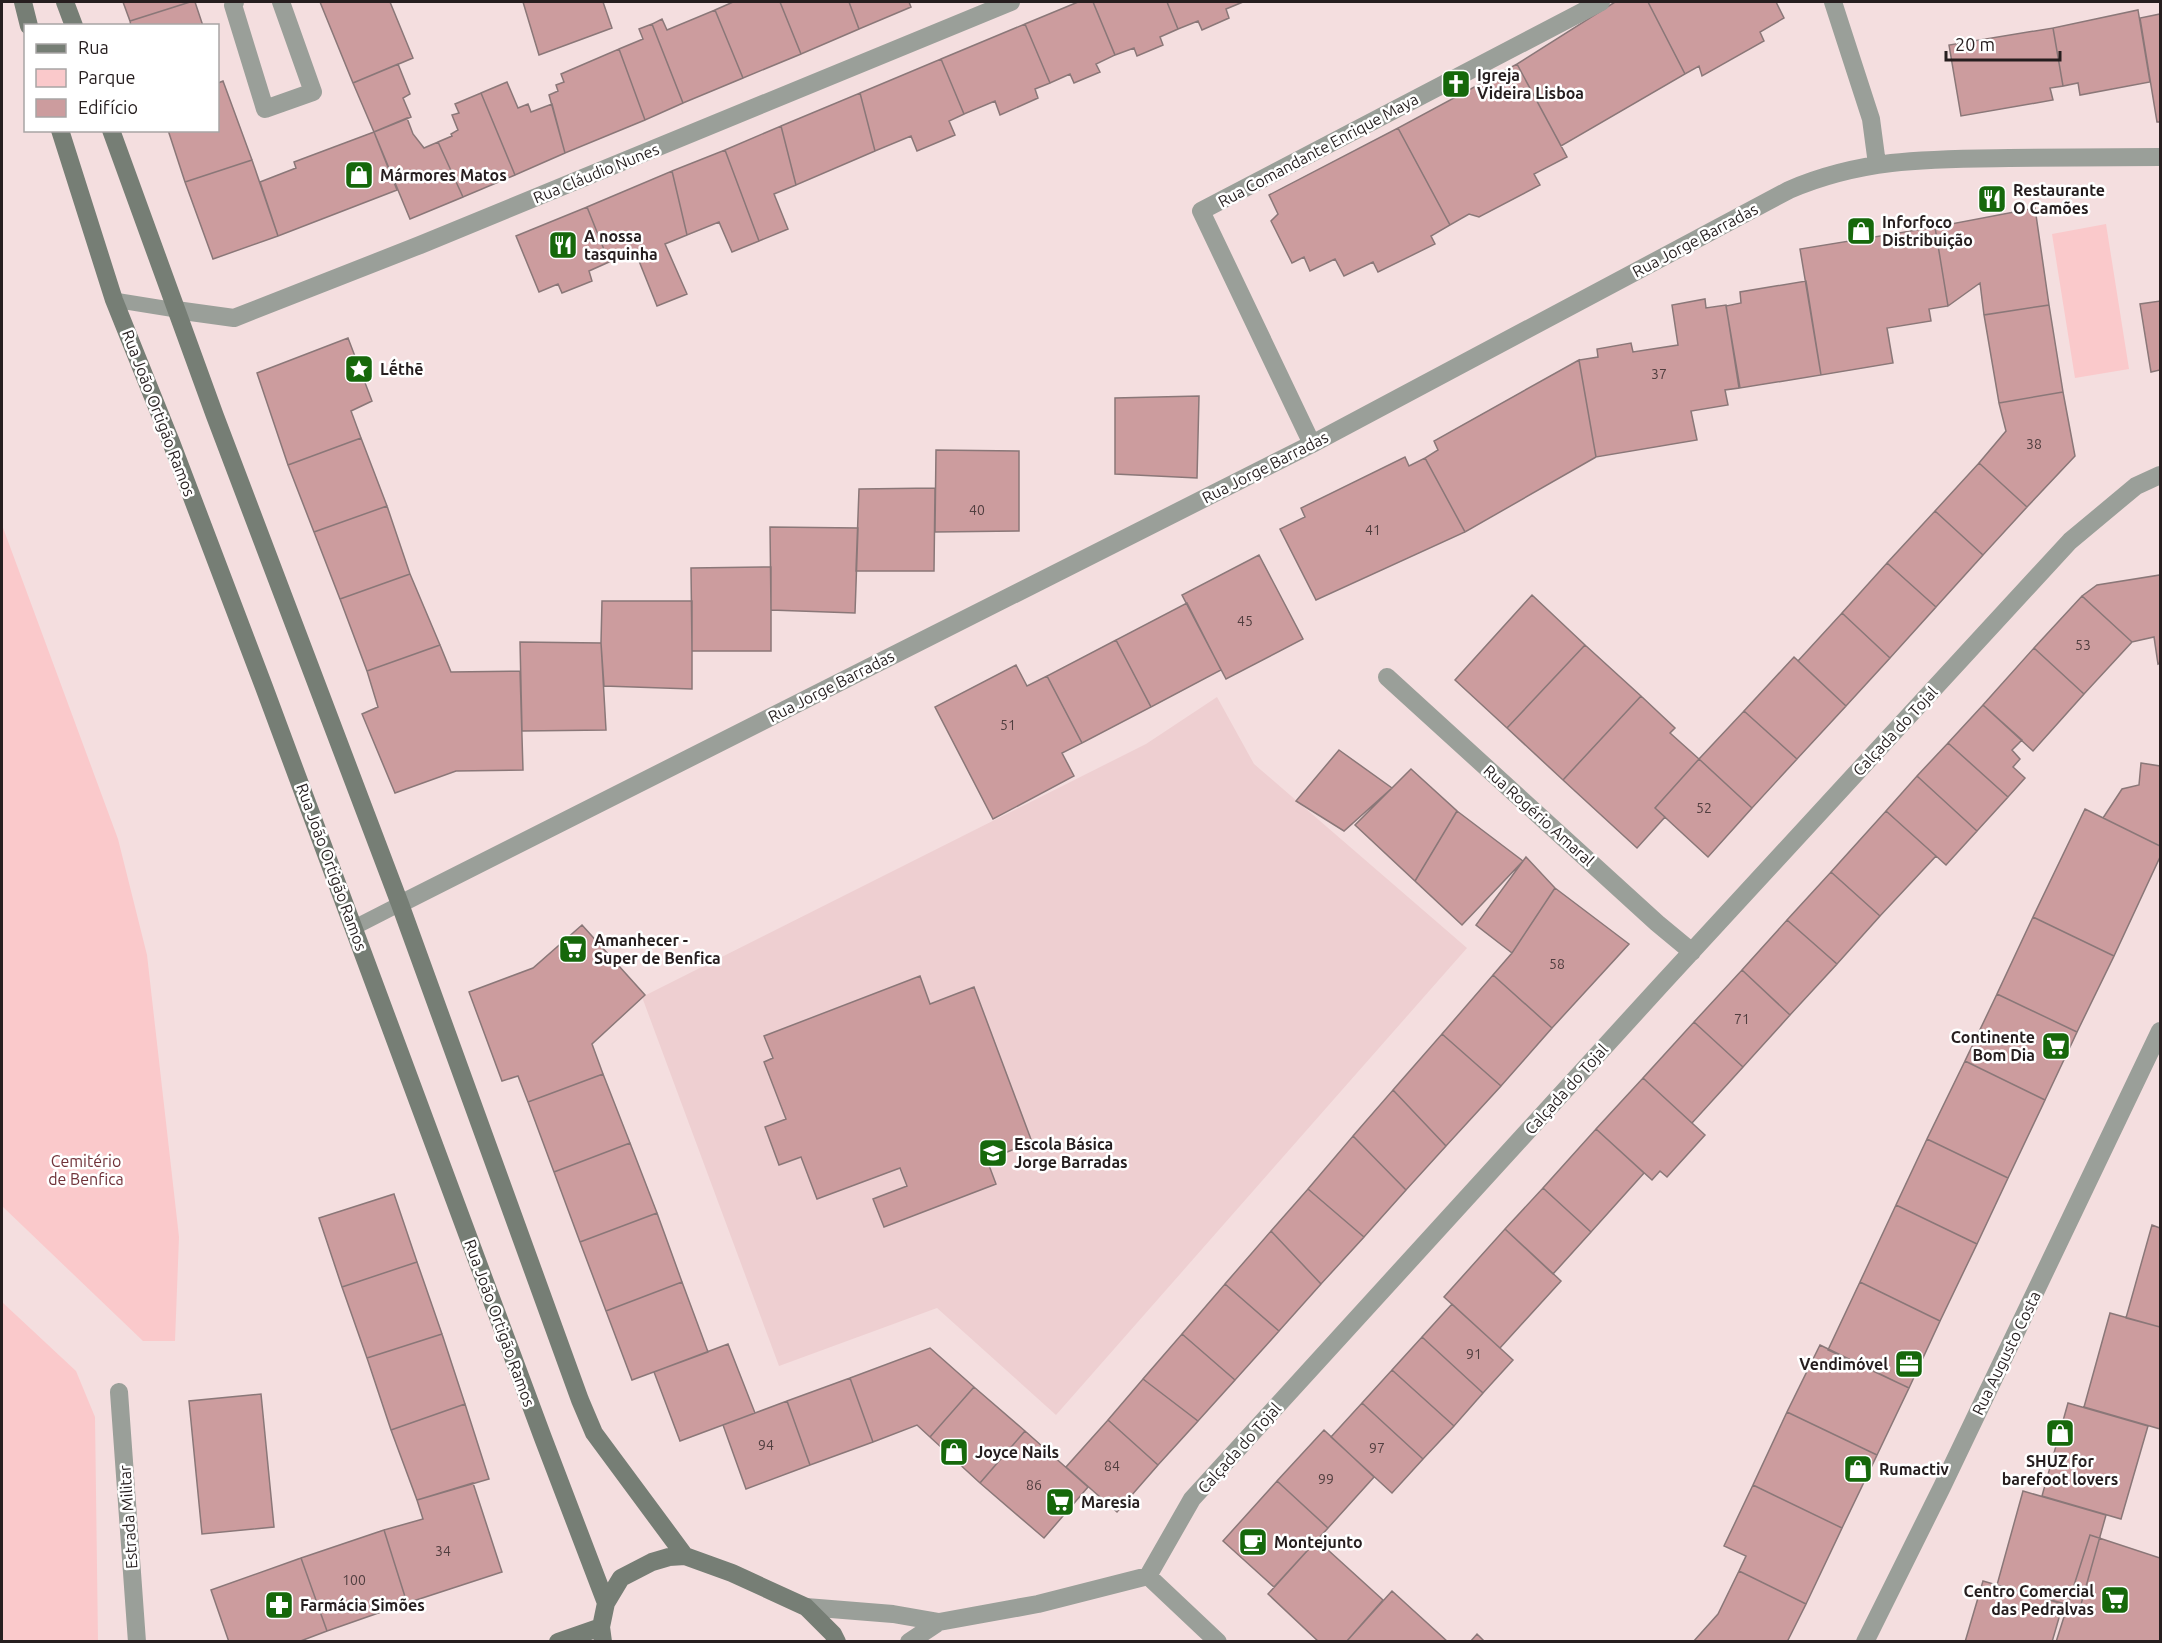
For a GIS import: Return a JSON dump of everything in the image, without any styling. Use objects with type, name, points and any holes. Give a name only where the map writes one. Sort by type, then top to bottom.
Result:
[{"type":"street","points":[[23,2],[28,24]]},
{"type":"street","points":[[65,2],[73,24]]},
{"type":"street","points":[[235,2],[233,6],[265,109],[313,92],[281,2]]},
{"type":"street","name":"Rua Cláudio Nunes","points":[[176,310],[234,318],[420,245],[1011,2]]},
{"type":"street","name":"Rua Comandante Enrique Maya","points":[[1312,444],[1201,211],[1601,2]]},
{"type":"street","points":[[1833,2],[1871,119],[1877,164]]},
{"type":"street","name":"Rua João Ortigão Ramos","points":[[61,132],[114,300],[171,442],[355,927],[606,1603]]},
{"type":"street","points":[[112,132],[176,310],[400,904],[594,1433],[686,1556]]},
{"type":"street","name":"Rua Jorge Barradas","points":[[400,904],[1312,444],[1789,190],[1819,177],[1877,164],[1932,159],[2160,157]]},
{"type":"street","name":"Calçada do Tojal","points":[[1148,1576],[1192,1500],[1692,952],[2070,541],[2136,486],[2160,475]]},
{"type":"street","name":"Rua Rogério Amaral","points":[[1387,677],[1692,952]]},
{"type":"street","name":"Rua Augusto Costa","points":[[1865,1641],[2153,1066],[2160,1031]]},
{"type":"street","name":"Estrada Militar","points":[[118,1392],[137,1641]]},
{"type":"street","points":[[558,1641],[602,1634],[606,1603],[621,1578],[652,1562],[669,1557],[686,1556],[732,1573],[806,1607],[893,1614],[939,1622],[1038,1604],[1148,1576],[1218,1641]]},
{"type":"street","points":[[806,1607],[837,1641]]},
{"type":"street","points":[[909,1641],[939,1622]]},
{"type":"lane","points":[[114,300],[176,310]]},
{"type":"lane","points":[[355,927],[400,904]]},
{"type":"shaded area","name":"Escola Básica Jorge Barradas","points":[[1217,697],[1254,764],[1467,948],[1056,1415],[937,1308],[779,1366],[642,997],[1146,744]]},
{"type":"green space","points":[[2106,224],[2129,369],[2075,378],[2052,234]]},
{"type":"green space","name":"Cemitério de Benfica","points":[[2,525],[118,839],[147,955],[179,1237],[175,1341],[143,1341],[2,1206]]},
{"type":"green space","points":[[2,1302],[76,1371],[95,1417],[98,1641],[2,1641]]},
{"type":"building","points":[[123,2],[190,2],[130,21]]},
{"type":"building","points":[[195,2],[202,24],[131,24],[130,21]]},
{"type":"building","points":[[320,2],[390,2],[413,58],[353,83]]},
{"type":"building","points":[[523,2],[603,2],[612,28],[539,55]]},
{"type":"building","points":[[733,2],[780,2],[801,54],[743,78],[715,10]]},
{"type":"building","points":[[780,2],[849,2],[859,29],[801,54]]},
{"type":"building","points":[[849,2],[909,2],[911,7],[859,29]]},
{"type":"building","points":[[1078,2],[1093,2],[1115,55],[1096,64],[1100,72],[1074,83],[1070,74],[1050,83],[1025,24]]},
{"type":"building","points":[[1093,2],[1167,2],[1178,29],[1160,37],[1163,45],[1137,56],[1134,48],[1115,55]]},
{"type":"building","points":[[1167,2],[1243,2],[1226,9],[1229,18],[1202,30],[1198,21],[1178,29]]},
{"type":"building","points":[[1615,2],[1648,2],[1685,74],[1561,146],[1517,64]]},
{"type":"building","points":[[1648,2],[1776,2],[1784,18],[1760,32],[1764,41],[1702,76],[1699,66],[1685,74]]},
{"type":"building","points":[[715,10],[743,78],[683,103],[652,24],[662,19],[667,30]]},
{"type":"building","points":[[2138,10],[2150,82],[2080,95],[2078,83],[2063,86],[2053,28]]},
{"type":"building","points":[[2160,14],[2160,122],[2157,122],[2140,18]]},
{"type":"building","points":[[652,24],[683,103],[645,120],[619,49],[643,39],[639,29]]},
{"type":"building","points":[[1025,24],[1050,83],[1035,89],[1038,98],[1000,115],[995,101],[964,114],[941,59]]},
{"type":"building","points":[[2053,28],[2063,86],[2050,88],[2053,100],[1961,116],[1949,45]]},
{"type":"building","points":[[619,49],[645,120],[565,153],[549,95],[558,91],[556,85],[564,82],[561,74]]},
{"type":"building","points":[[941,59],[964,114],[949,121],[955,135],[917,151],[911,136],[875,151],[860,93]]},
{"type":"building","points":[[398,64],[410,94],[403,98],[411,117],[374,132],[353,83]]},
{"type":"building","points":[[1517,64],[1567,157],[1534,174],[1540,185],[1479,217],[1469,214],[1450,225],[1398,128]]},
{"type":"building","points":[[223,81],[252,160],[185,182],[169,132],[219,132],[219,83]]},
{"type":"building","points":[[507,82],[518,108],[528,104],[531,112],[552,104],[565,153],[515,175],[481,93]]},
{"type":"building","points":[[481,93],[515,175],[463,197],[438,142],[452,136],[451,134],[458,130],[452,115],[459,113],[455,104]]},
{"type":"building","points":[[860,93],[875,151],[796,185],[781,126]]},
{"type":"building","points":[[407,118],[413,134],[424,148],[438,142],[463,197],[410,219],[374,132]]},
{"type":"building","points":[[781,126],[796,185],[774,194],[788,229],[759,241],[725,150]]},
{"type":"building","points":[[1398,128],[1450,225],[1431,236],[1435,244],[1378,272],[1373,262],[1344,276],[1335,259],[1310,271],[1304,257],[1292,263],[1271,221],[1278,214],[1269,195]]},
{"type":"building","points":[[374,132],[397,190],[278,236],[260,182],[296,168],[294,162]]},
{"type":"building","points":[[725,150],[759,241],[732,252],[719,222],[687,235],[672,171]]},
{"type":"building","points":[[252,160],[278,236],[213,259],[185,182]]},
{"type":"building","points":[[672,171],[687,235],[665,244],[687,294],[657,306],[635,251],[609,262],[587,207]]},
{"type":"building","points":[[587,207],[609,262],[589,271],[592,281],[562,293],[558,284],[539,292],[516,236]]},
{"type":"building","points":[[2035,208],[2049,305],[1984,315],[1980,283],[1948,306],[1935,227]]},
{"type":"building","points":[[1935,227],[1948,306],[1929,309],[1931,321],[1887,328],[1893,363],[1821,375],[1800,249]]},
{"type":"building","points":[[1806,281],[1821,375],[1740,388],[1726,306],[1741,303],[1740,292]]},
{"type":"building","points":[[1705,299],[1706,308],[1726,305],[1739,388],[1725,390],[1728,405],[1691,411],[1697,440],[1596,457],[1579,360],[1598,357],[1597,349],[1631,343],[1633,352],[1678,345],[1672,305]]},
{"type":"building","points":[[2160,301],[2160,370],[2151,372],[2140,304]]},
{"type":"building","points":[[2049,305],[2063,392],[1999,403],[1984,315]]},
{"type":"building","points":[[348,338],[372,401],[351,411],[361,438],[288,465],[257,373]]},
{"type":"building","points":[[1579,360],[1596,457],[1465,532],[1425,458],[1438,450],[1434,441]]},
{"type":"building","points":[[2063,392],[2075,456],[2027,507],[1979,463],[2006,431],[1999,403]]},
{"type":"building","points":[[1199,396],[1197,478],[1115,474],[1115,398]]},
{"type":"building","points":[[361,438],[387,506],[314,532],[288,465]]},
{"type":"building","points":[[936,450],[1019,451],[1019,531],[935,532]]},
{"type":"building","points":[[1405,457],[1409,466],[1425,458],[1465,532],[1316,600],[1280,529],[1305,517],[1301,508]]},
{"type":"building","points":[[1979,463],[2027,507],[1983,555],[1935,511]]},
{"type":"building","points":[[935,488],[934,571],[856,571],[859,489]]},
{"type":"building","points":[[387,506],[410,574],[340,599],[314,532]]},
{"type":"building","points":[[1935,511],[1983,555],[1936,607],[1887,563]]},
{"type":"building","points":[[770,527],[858,528],[855,613],[771,610]]},
{"type":"building","points":[[1259,555],[1303,639],[1226,679],[1182,595]]},
{"type":"building","points":[[1887,563],[1936,607],[1890,658],[1842,613]]},
{"type":"building","points":[[771,567],[771,651],[692,651],[691,568]]},
{"type":"building","points":[[410,574],[440,645],[367,671],[340,599]]},
{"type":"building","points":[[2160,575],[2160,663],[2158,664],[2154,637],[2132,642],[2082,596],[2097,585]]},
{"type":"building","points":[[1532,595],[1585,645],[1507,728],[1455,680]]},
{"type":"building","points":[[2082,596],[2132,642],[2084,694],[2034,648]]},
{"type":"building","points":[[602,601],[692,601],[692,689],[604,686],[601,643]]},
{"type":"building","points":[[1187,603],[1221,670],[1151,707],[1116,640]]},
{"type":"building","points":[[1842,613],[1890,658],[1846,706],[1798,661]]},
{"type":"building","points":[[1116,640],[1151,707],[1082,743],[1047,676]]},
{"type":"building","points":[[520,642],[601,643],[606,730],[522,731]]},
{"type":"building","points":[[440,645],[451,672],[520,671],[523,770],[456,771],[395,793],[362,714],[378,707],[367,671]]},
{"type":"building","points":[[1585,645],[1641,696],[1563,780],[1507,728]]},
{"type":"building","points":[[2034,648],[2084,694],[2033,751],[1983,705]]},
{"type":"building","points":[[1794,657],[1846,706],[1797,759],[1744,711]]},
{"type":"building","points":[[1016,665],[1027,686],[1047,676],[1082,743],[1062,753],[1074,776],[993,819],[935,707]]},
{"type":"building","points":[[1641,696],[1675,728],[1670,733],[1699,759],[1655,808],[1665,817],[1637,848],[1563,780]]},
{"type":"building","points":[[1983,705],[2022,740],[2012,750],[2020,759],[2013,767],[2025,778],[2008,797],[1948,743]]},
{"type":"building","points":[[1744,711],[1797,759],[1752,808],[1699,759]]},
{"type":"building","points":[[1948,743],[2008,797],[1977,831],[1917,776]]},
{"type":"building","points":[[1339,750],[1392,788],[1344,831],[1296,801]]},
{"type":"building","points":[[1699,759],[1752,808],[1708,857],[1655,808]]},
{"type":"building","points":[[2141,763],[2160,766],[2160,846],[2103,818],[2122,789],[2139,785]]},
{"type":"building","points":[[1411,769],[1457,811],[1415,881],[1355,825]]},
{"type":"building","points":[[1917,776],[1977,831],[1946,865],[1886,811]]},
{"type":"building","points":[[2085,809],[2160,846],[2160,857],[2114,956],[2033,917]]},
{"type":"building","points":[[1457,811],[1523,861],[1462,925],[1415,881]]},
{"type":"building","points":[[1886,811],[1936,856],[1880,916],[1831,872]]},
{"type":"building","points":[[1526,857],[1555,888],[1512,953],[1476,925]]},
{"type":"building","points":[[1831,872],[1880,916],[1837,964],[1787,920]]},
{"type":"building","points":[[1555,888],[1629,944],[1552,1028],[1493,975],[1512,953]]},
{"type":"building","points":[[2033,917],[2114,956],[2077,1032],[1997,994]]},
{"type":"building","points":[[1787,920],[1837,964],[1790,1015],[1742,970]]},
{"type":"building","points":[[582,925],[645,995],[592,1044],[603,1074],[528,1102],[518,1076],[502,1081],[469,992],[533,968]]},
{"type":"building","points":[[1742,970],[1790,1015],[1743,1067],[1694,1022]]},
{"type":"building","points":[[1493,975],[1552,1028],[1501,1086],[1442,1034]]},
{"type":"building","points":[[920,976],[930,1004],[974,987],[1032,1142],[987,1160],[996,1184],[884,1227],[873,1199],[907,1186],[900,1168],[817,1199],[801,1157],[779,1165],[765,1127],[786,1119],[764,1062],[773,1058],[764,1036]]},
{"type":"building","points":[[1997,994],[2077,1032],[2045,1100],[1965,1061]]},
{"type":"building","points":[[1694,1022],[1743,1067],[1692,1123],[1643,1078]]},
{"type":"building","points":[[1442,1034],[1501,1086],[1446,1146],[1393,1090]]},
{"type":"building","points":[[1965,1061],[2045,1100],[2008,1178],[1927,1139]]},
{"type":"building","points":[[603,1074],[630,1143],[554,1172],[528,1102]]},
{"type":"building","points":[[1643,1078],[1705,1135],[1667,1177],[1660,1171],[1652,1180],[1596,1129]]},
{"type":"building","points":[[1393,1090],[1446,1146],[1406,1190],[1353,1136]]},
{"type":"building","points":[[1596,1129],[1644,1173],[1591,1232],[1543,1188]]},
{"type":"building","points":[[1353,1136],[1406,1190],[1364,1237],[1308,1189]]},
{"type":"building","points":[[1927,1139],[2008,1178],[1977,1244],[1896,1205]]},
{"type":"building","points":[[630,1143],[657,1213],[580,1242],[554,1172]]},
{"type":"building","points":[[1543,1188],[1591,1232],[1553,1274],[1505,1229]]},
{"type":"building","points":[[1308,1189],[1364,1237],[1321,1284],[1271,1231]]},
{"type":"building","points":[[394,1194],[417,1262],[342,1287],[319,1218]]},
{"type":"building","points":[[1896,1205],[1977,1244],[1940,1321],[1860,1282]]},
{"type":"building","points":[[657,1213],[682,1282],[606,1311],[580,1242]]},
{"type":"building","points":[[2152,1225],[2160,1228],[2160,1327],[2126,1318]]},
{"type":"building","points":[[1505,1229],[1561,1281],[1500,1348],[1444,1297]]},
{"type":"building","points":[[1271,1231],[1321,1284],[1279,1331],[1225,1284]]},
{"type":"building","points":[[417,1262],[442,1334],[367,1358],[342,1287]]},
{"type":"building","points":[[682,1282],[708,1352],[632,1380],[606,1311]]},
{"type":"building","points":[[1860,1282],[1940,1321],[1909,1388],[1828,1350]]},
{"type":"building","points":[[1225,1284],[1279,1331],[1235,1380],[1182,1334]]},
{"type":"building","points":[[1452,1304],[1513,1360],[1483,1393],[1422,1337]]},
{"type":"building","points":[[2110,1313],[2160,1327],[2160,1429],[2084,1407]]},
{"type":"building","points":[[442,1334],[465,1404],[391,1430],[367,1358]]},
{"type":"building","points":[[1182,1334],[1235,1380],[1198,1421],[1143,1379]]},
{"type":"building","points":[[1422,1337],[1483,1393],[1454,1426],[1392,1370]]},
{"type":"building","points":[[728,1344],[755,1413],[680,1441],[654,1372]]},
{"type":"building","points":[[1820,1345],[1909,1388],[1877,1455],[1787,1412]]},
{"type":"building","points":[[930,1348],[974,1387],[930,1437],[917,1425],[873,1442],[850,1378]]},
{"type":"building","points":[[1392,1370],[1454,1426],[1423,1459],[1362,1403]]},
{"type":"building","points":[[850,1378],[873,1442],[810,1465],[787,1401]]},
{"type":"building","points":[[1143,1379],[1198,1421],[1158,1465],[1108,1420]]},
{"type":"building","points":[[974,1387],[1025,1431],[980,1483],[930,1437]]},
{"type":"building","points":[[261,1394],[274,1527],[202,1534],[189,1401]]},
{"type":"building","points":[[787,1401],[810,1465],[746,1489],[723,1425]]},
{"type":"building","points":[[1362,1403],[1423,1459],[1392,1493],[1331,1437]]},
{"type":"building","points":[[2068,1403],[2148,1426],[2121,1519],[2042,1496]]},
{"type":"building","points":[[465,1404],[489,1479],[417,1500],[391,1430]]},
{"type":"building","points":[[1787,1412],[1877,1455],[1842,1528],[1753,1485]]},
{"type":"building","points":[[1108,1420],[1158,1465],[1117,1512],[1066,1467]]},
{"type":"building","points":[[1324,1430],[1374,1477],[1328,1528],[1277,1481]]},
{"type":"building","points":[[1025,1431],[1088,1487],[1044,1538],[980,1483]]},
{"type":"building","points":[[1277,1481],[1328,1528],[1274,1587],[1223,1541]]},
{"type":"building","points":[[473,1483],[502,1572],[407,1603],[384,1530],[423,1519],[417,1500]]},
{"type":"building","points":[[1753,1485],[1842,1528],[1806,1604],[1739,1571],[1746,1556],[1724,1546]]},
{"type":"building","points":[[2023,1491],[2106,1515],[2080,1608],[1997,1585]]},
{"type":"building","points":[[384,1530],[407,1603],[327,1631],[301,1558]]},
{"type":"building","name":"Centro Comercial das Pedralvas","points":[[2090,1535],[2160,1558],[2160,1642],[2056,1642]]},
{"type":"building","points":[[1317,1540],[1383,1600],[1346,1642],[1319,1642],[1268,1594]]},
{"type":"building","points":[[301,1558],[327,1631],[298,1642],[229,1642],[211,1590]]},
{"type":"building","points":[[1739,1571],[1806,1604],[1787,1642],[1693,1642],[1718,1614]]},
{"type":"building","points":[[1983,1581],[2063,1604],[2052,1642],[1965,1642]]},
{"type":"building","points":[[1392,1591],[1448,1642],[1346,1642]]},
{"type":"building","points":[[1477,1634],[1485,1642],[1470,1642]]},
{"type":"place","name":"Igreja Videira Lisboa","points":[[1456,84]]},
{"type":"place","name":"Mármores Matos","points":[[359,175]]},
{"type":"place","name":"Restaurante O Camões","points":[[1992,199]]},
{"type":"place","name":"Inforfoco Distribuição","points":[[1861,231]]},
{"type":"place","name":"A nossa tasquinha","points":[[563,245]]},
{"type":"place","name":"Lḗthē","points":[[359,369]]},
{"type":"place","name":"Amanhecer - Super de Benfica","points":[[573,949]]},
{"type":"place","name":"Continente Bom Dia","points":[[2056,1046]]},
{"type":"place","name":"Escola Básica Jorge Barradas","points":[[993,1153]]},
{"type":"place","name":"Vendimóvel","points":[[1909,1364]]},
{"type":"place","name":"SHUZ for barefoot lovers","points":[[2060,1433]]},
{"type":"place","name":"Joyce Nails","points":[[954,1452]]},
{"type":"place","name":"Rumactiv","points":[[1858,1469]]},
{"type":"place","name":"Maresia","points":[[1060,1502]]},
{"type":"place","name":"Montejunto","points":[[1253,1542]]},
{"type":"place","name":"Centro Comercial das Pedralvas","points":[[2115,1600]]},
{"type":"place","name":"Farmácia Simões","points":[[279,1605]]}]
